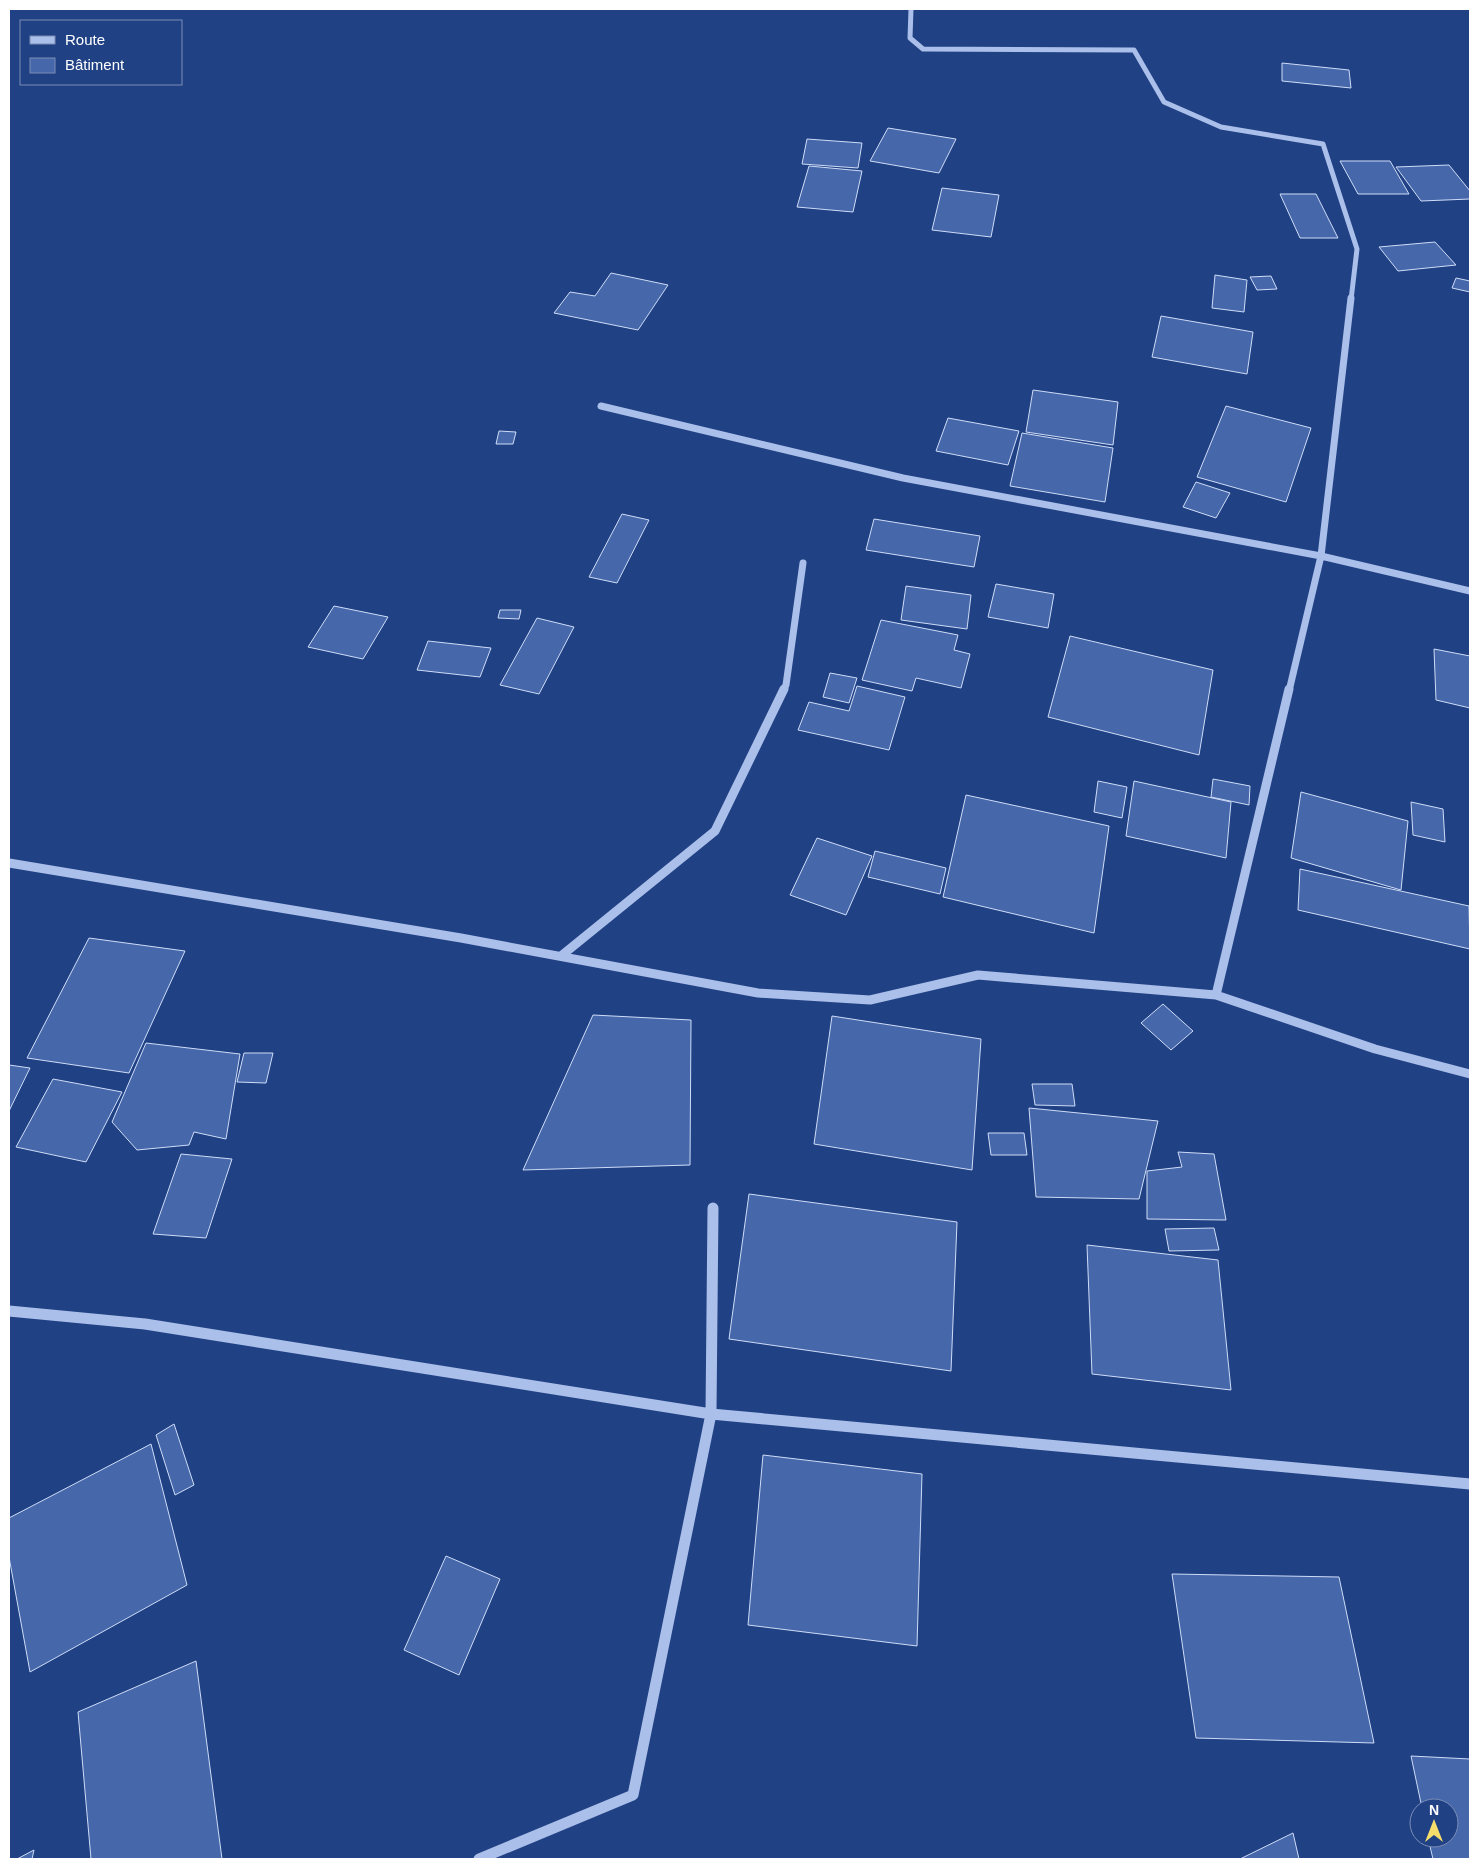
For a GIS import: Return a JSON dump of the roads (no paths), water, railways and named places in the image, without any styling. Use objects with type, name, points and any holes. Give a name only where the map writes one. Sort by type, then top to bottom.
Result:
[{"type":"street","points":[[912,9],[910,38],[923,49],[1134,50],[1164,102],[1221,127],[1323,144],[1357,249],[1321,556],[1216,995]]},
{"type":"street","points":[[601,406],[903,478],[1321,556],[1470,592]]},
{"type":"street","points":[[561,956],[715,831],[786,686],[803,563]]},
{"type":"street","points":[[9,863],[561,956],[758,994],[870,1000],[978,975],[1216,995],[1375,1049],[1470,1074]]},
{"type":"street","points":[[480,1859],[633,1795],[711,1414],[714,1208]]},
{"type":"street","points":[[9,1311],[145,1324],[711,1414],[1470,1484]]}]
